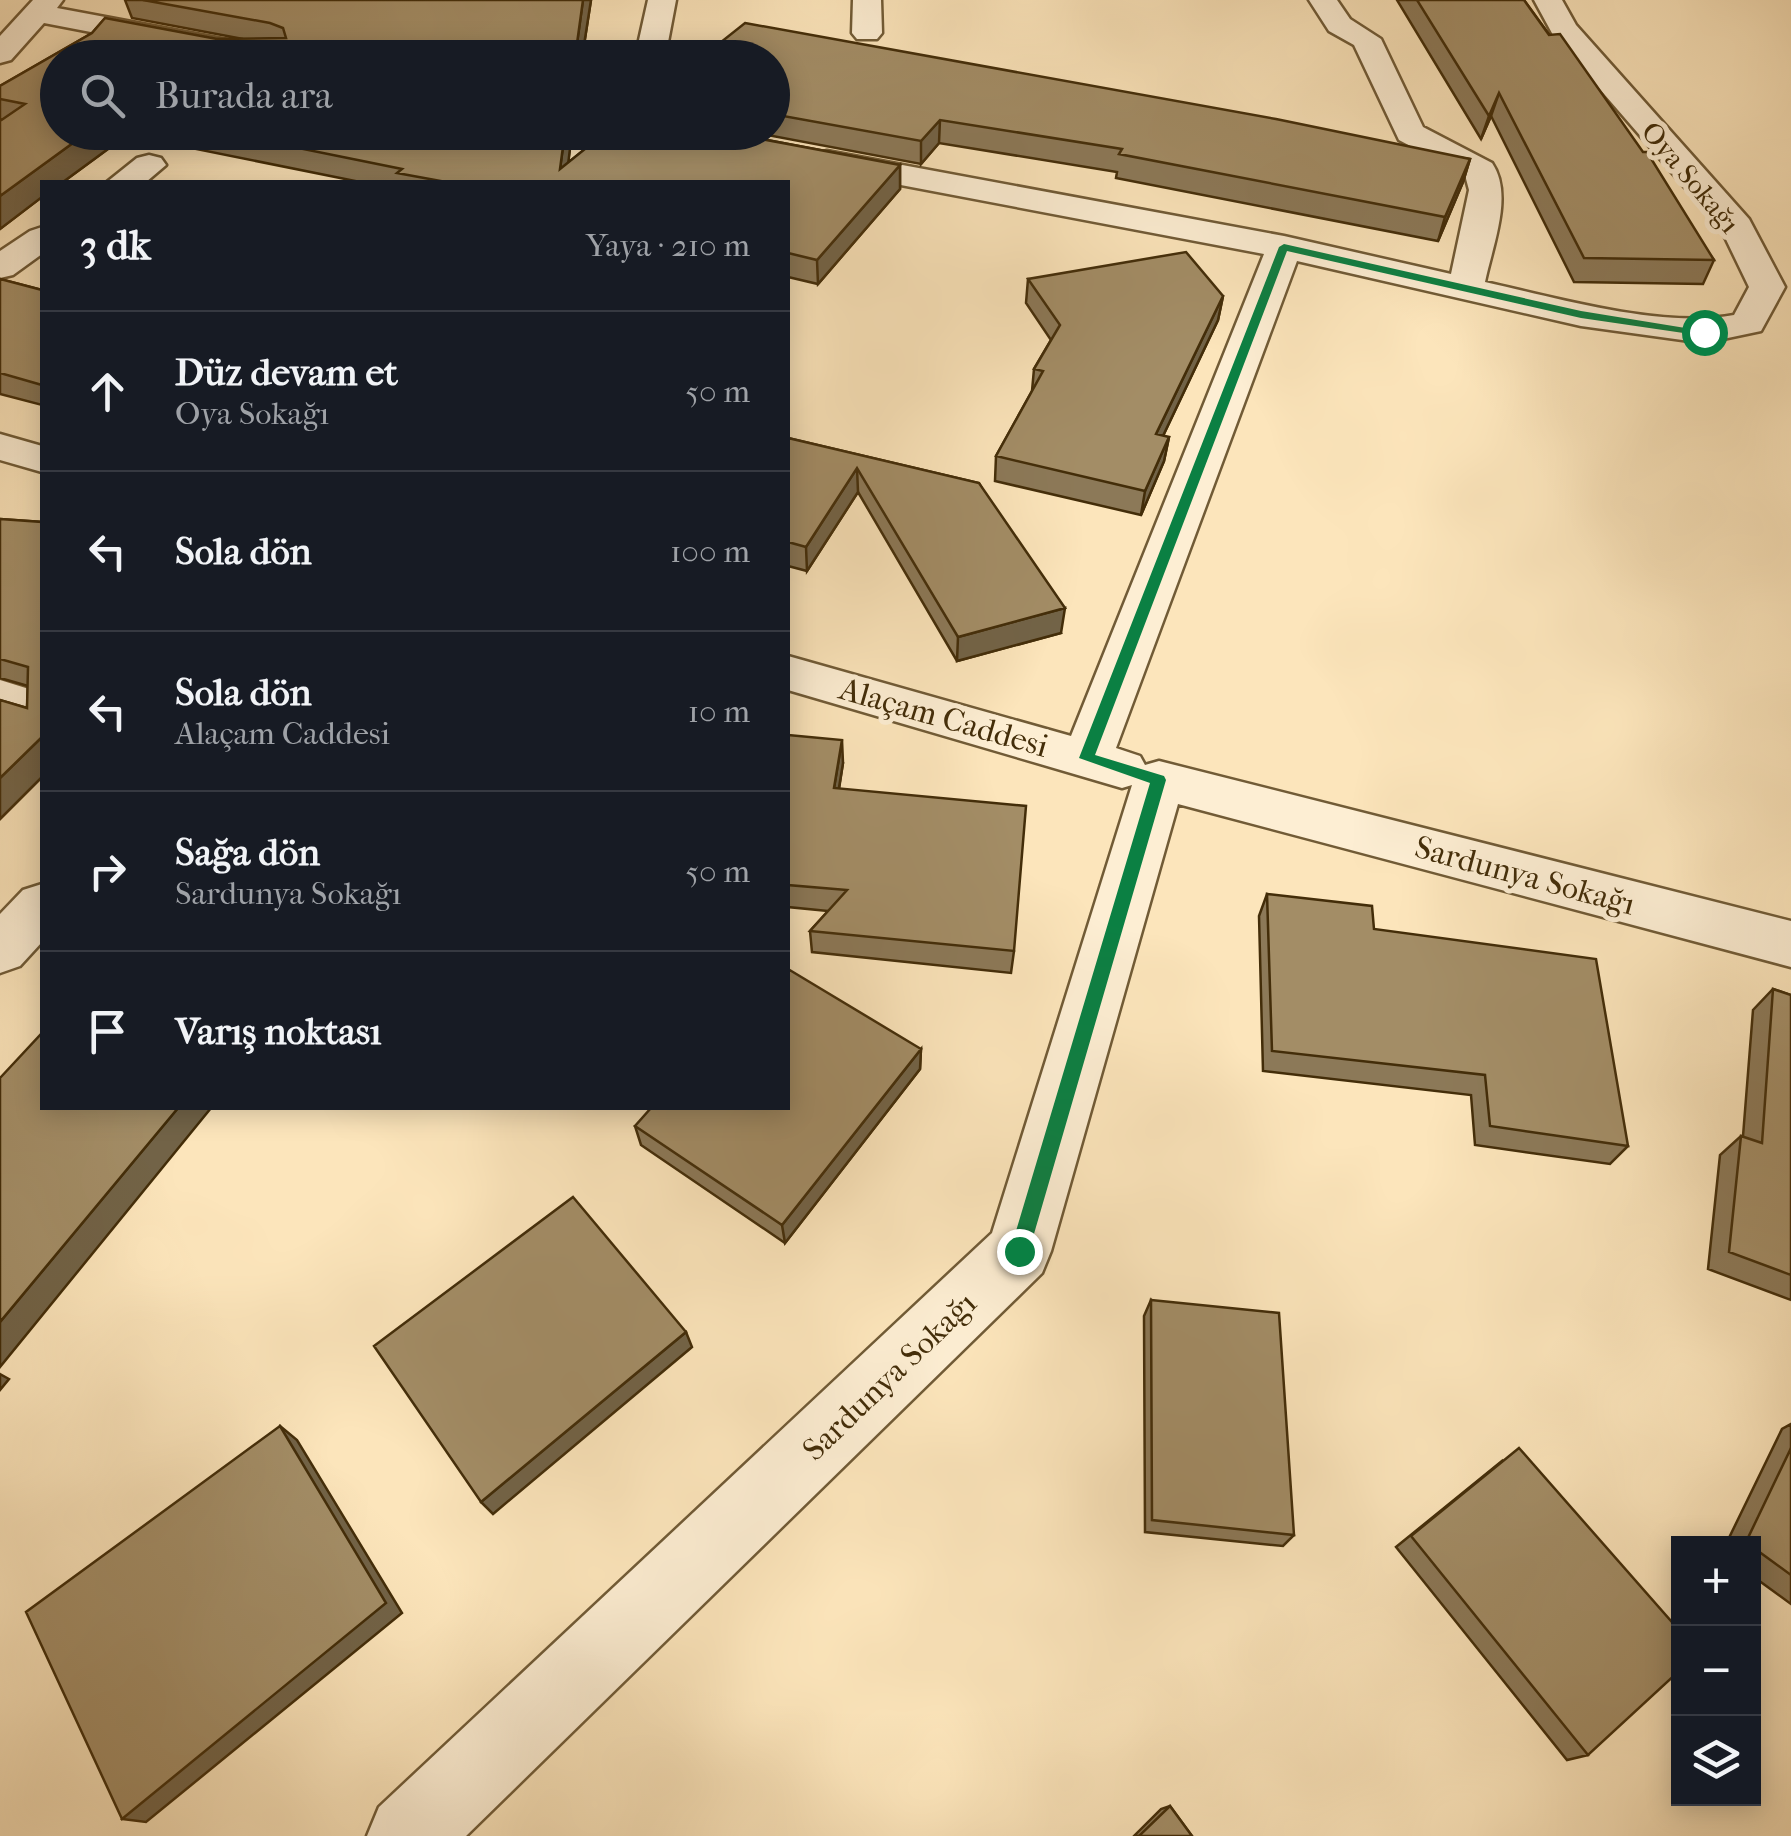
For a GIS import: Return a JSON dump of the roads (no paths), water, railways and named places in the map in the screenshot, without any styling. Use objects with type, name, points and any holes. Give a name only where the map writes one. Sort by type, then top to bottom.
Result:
[{"type":"street","points":[[654,40],[662,0]]},
{"type":"street","points":[[866,33],[867,0]]},
{"type":"street","points":[[1323,0],[1334,23],[1346,33],[1366,39],[1410,133],[1480,170],[1486,190],[1466,288]]},
{"type":"street","name":"Oya Sokağı","points":[[788,154],[1284,247],[1581,314],[1704,332],[1748,323],[1768,286],[1737,226],[1563,29],[1548,0]]},
{"type":"street","points":[[0,54],[43,6],[195,40]]},
{"type":"street","points":[[0,268],[40,239]]},
{"type":"street","points":[[1086,758],[1284,247]]},
{"type":"street","points":[[0,447],[40,459]]},
{"type":"street","name":"Alaçam Caddesi","points":[[790,673],[1159,780]]},
{"type":"street","points":[[0,698],[40,710]]},
{"type":"street","name":"Sardunya Sokağı","points":[[408,1836],[1019,1251],[1159,780],[1791,944]]},
{"type":"street","points":[[0,950],[40,908]]}]
